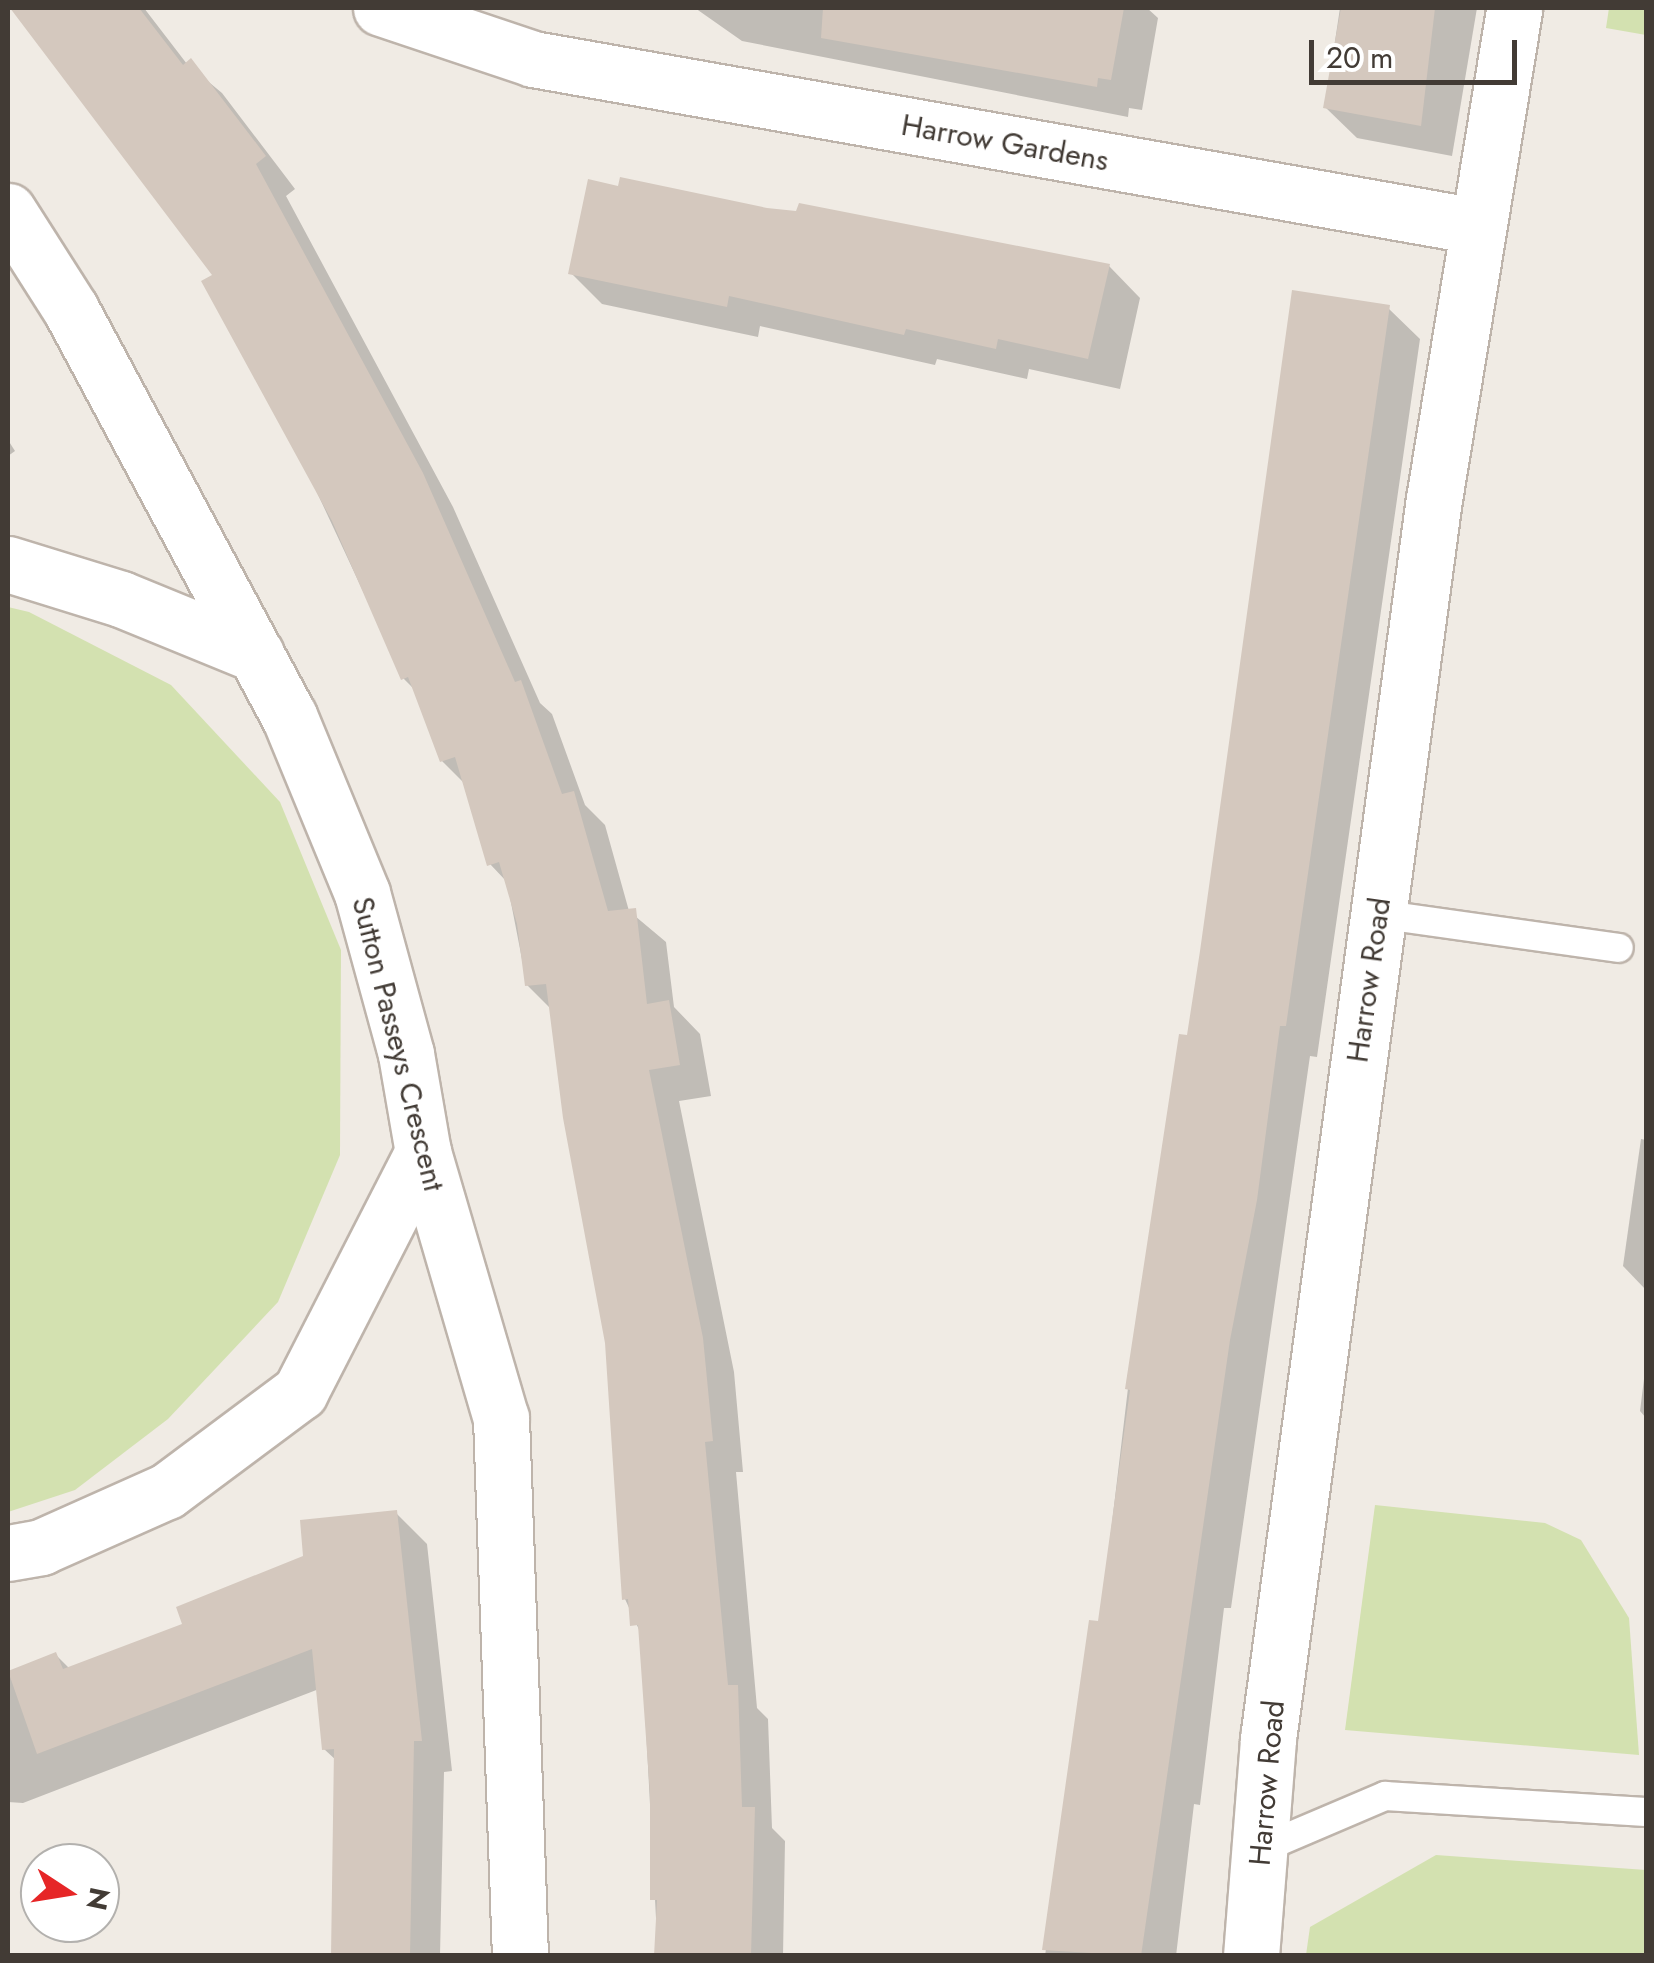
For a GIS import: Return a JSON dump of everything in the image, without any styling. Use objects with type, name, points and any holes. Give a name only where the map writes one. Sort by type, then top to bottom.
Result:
[{"type":"street","name":"Harrow Gardens","points":[[381,8],[534,59],[1476,226]]},
{"type":"street","name":"Harrow Road","points":[[1251,1956],[1263,1848],[1268,1739],[1378,914],[1476,226],[1514,8]]},
{"type":"street","name":"Sutton Passeys Crescent","points":[[8,211],[71,310],[256,654],[288,716],[362,894],[406,1054],[423,1152],[501,1418],[520,1956]]},
{"type":"street","points":[[8,564],[121,598],[256,654]]},
{"type":"street","points":[[8,1553],[41,1547],[168,1492],[300,1392],[423,1152]]},
{"type":"lane","points":[[1378,914],[1618,948]]},
{"type":"lane","points":[[1263,1848],[1385,1796],[1646,1812]]},
{"type":"green space","points":[[1609,8],[1646,8],[1646,35],[1606,28]]},
{"type":"green space","points":[[8,607],[29,612],[171,685],[280,802],[341,950],[340,1155],[278,1302],[168,1419],[75,1490],[8,1512]]},
{"type":"green space","points":[[1375,1505],[1545,1523],[1581,1540],[1629,1618],[1639,1755],[1345,1730]]},
{"type":"green space","points":[[1436,1855],[1646,1870],[1646,1955],[1306,1955],[1310,1927]]},
{"type":"building","points":[[10,8],[139,8],[183,65],[191,58],[266,156],[256,164],[423,473],[515,682],[521,680],[562,794],[574,791],[608,911],[636,908],[647,1004],[669,1000],[680,1065],[649,1070],[703,1338],[713,1441],[705,1442],[728,1685],[738,1685],[742,1807],[755,1807],[751,1956],[654,1956],[657,1900],[650,1900],[650,1794],[638,1625],[630,1626],[628,1599],[622,1600],[605,1343],[563,1118],[546,984],[525,986],[517,924],[499,862],[487,866],[455,757],[440,762],[408,677],[401,680],[332,521],[201,281],[212,275]]},
{"type":"building","points":[[823,8],[1124,8],[1111,80],[1098,78],[1097,87],[821,38]]},
{"type":"building","points":[[1341,8],[1435,8],[1421,126],[1323,108]]},
{"type":"building","points":[[620,177],[767,208],[796,211],[799,203],[1110,264],[1088,359],[998,339],[996,349],[906,329],[904,335],[729,296],[727,307],[568,274],[588,179],[618,186]]},
{"type":"building","points":[[1292,290],[1390,305],[1286,1026],[1280,1026],[1257,1200],[1230,1340],[1141,1956],[1042,1950],[1089,1620],[1098,1621],[1130,1390],[1125,1389],[1179,1034],[1187,1035],[1200,951]]},
{"type":"building","points":[[397,1510],[422,1741],[414,1741],[410,1956],[331,1956],[334,1749],[322,1750],[312,1649],[37,1754],[8,1671],[56,1652],[63,1669],[182,1624],[176,1607],[303,1556],[300,1520]]}]
